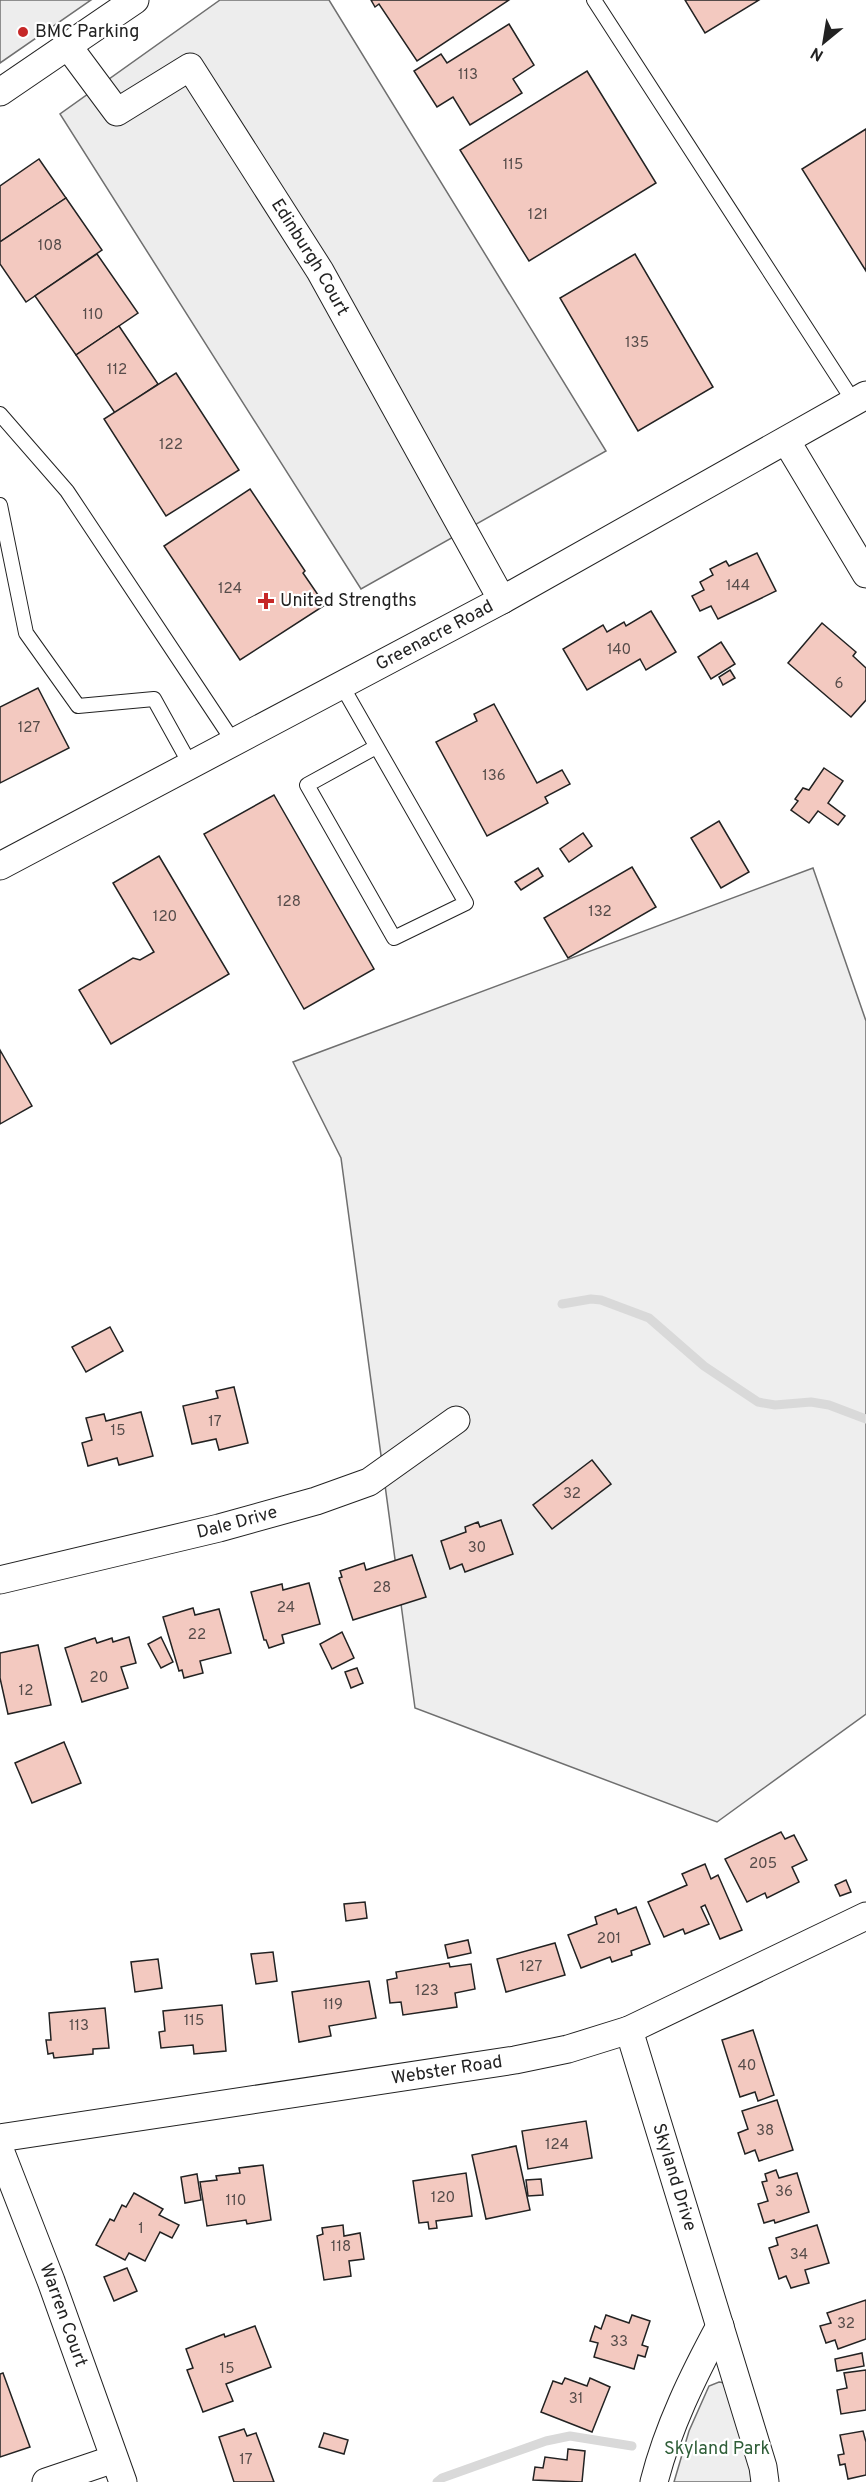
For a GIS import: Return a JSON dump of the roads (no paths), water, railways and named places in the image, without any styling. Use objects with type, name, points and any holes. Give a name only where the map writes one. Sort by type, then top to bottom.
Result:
[{"type":"street","points":[[0,92],[135,0]]},
{"type":"street","name":"Edinburgh Court","points":[[68,46],[117,112],[190,67],[320,271],[502,600]]},
{"type":"street","name":"Greenacre Road","points":[[0,866],[502,600],[860,399]]},
{"type":"street","points":[[787,442],[866,573]]},
{"type":"street","name":"Dale Drive","points":[[0,1580],[219,1528],[369,1482],[456,1420]]},
{"type":"street","name":"Webster Road","points":[[0,2138],[514,2060],[568,2049],[629,2030],[866,1916]]},
{"type":"street","name":"Skyland Drive","points":[[629,2030],[763,2466],[765,2482]]},
{"type":"street","name":"Warren Court","points":[[0,2150],[51,2282],[118,2471]]},
{"type":"street","points":[[654,2482],[661,2455],[691,2379],[720,2326]]},
{"type":"street","points":[[46,2482],[118,2471]]},
{"type":"lane","points":[[594,0],[860,399]]},
{"type":"lane","points":[[0,414],[67,491],[233,741]]},
{"type":"lane","points":[[0,505],[26,633],[78,706],[154,699],[190,764]]},
{"type":"lane","points":[[342,686],[466,903],[394,939],[307,785],[376,747]]},
{"type":"waterway","points":[[562,1304],[591,1299],[601,1300],[649,1318],[704,1366],[758,1402],[775,1405],[811,1402],[829,1405],[866,1419]]},
{"type":"waterway","points":[[437,2482],[442,2478],[546,2441],[570,2436],[632,2446]]},
{"type":"place","name":"BMC Parking","points":[[23,32]]},
{"type":"place","name":"United Strengths","points":[[266,601]]},
{"type":"park label","name":"Skyland Park","points":[[717,2449]]}]
